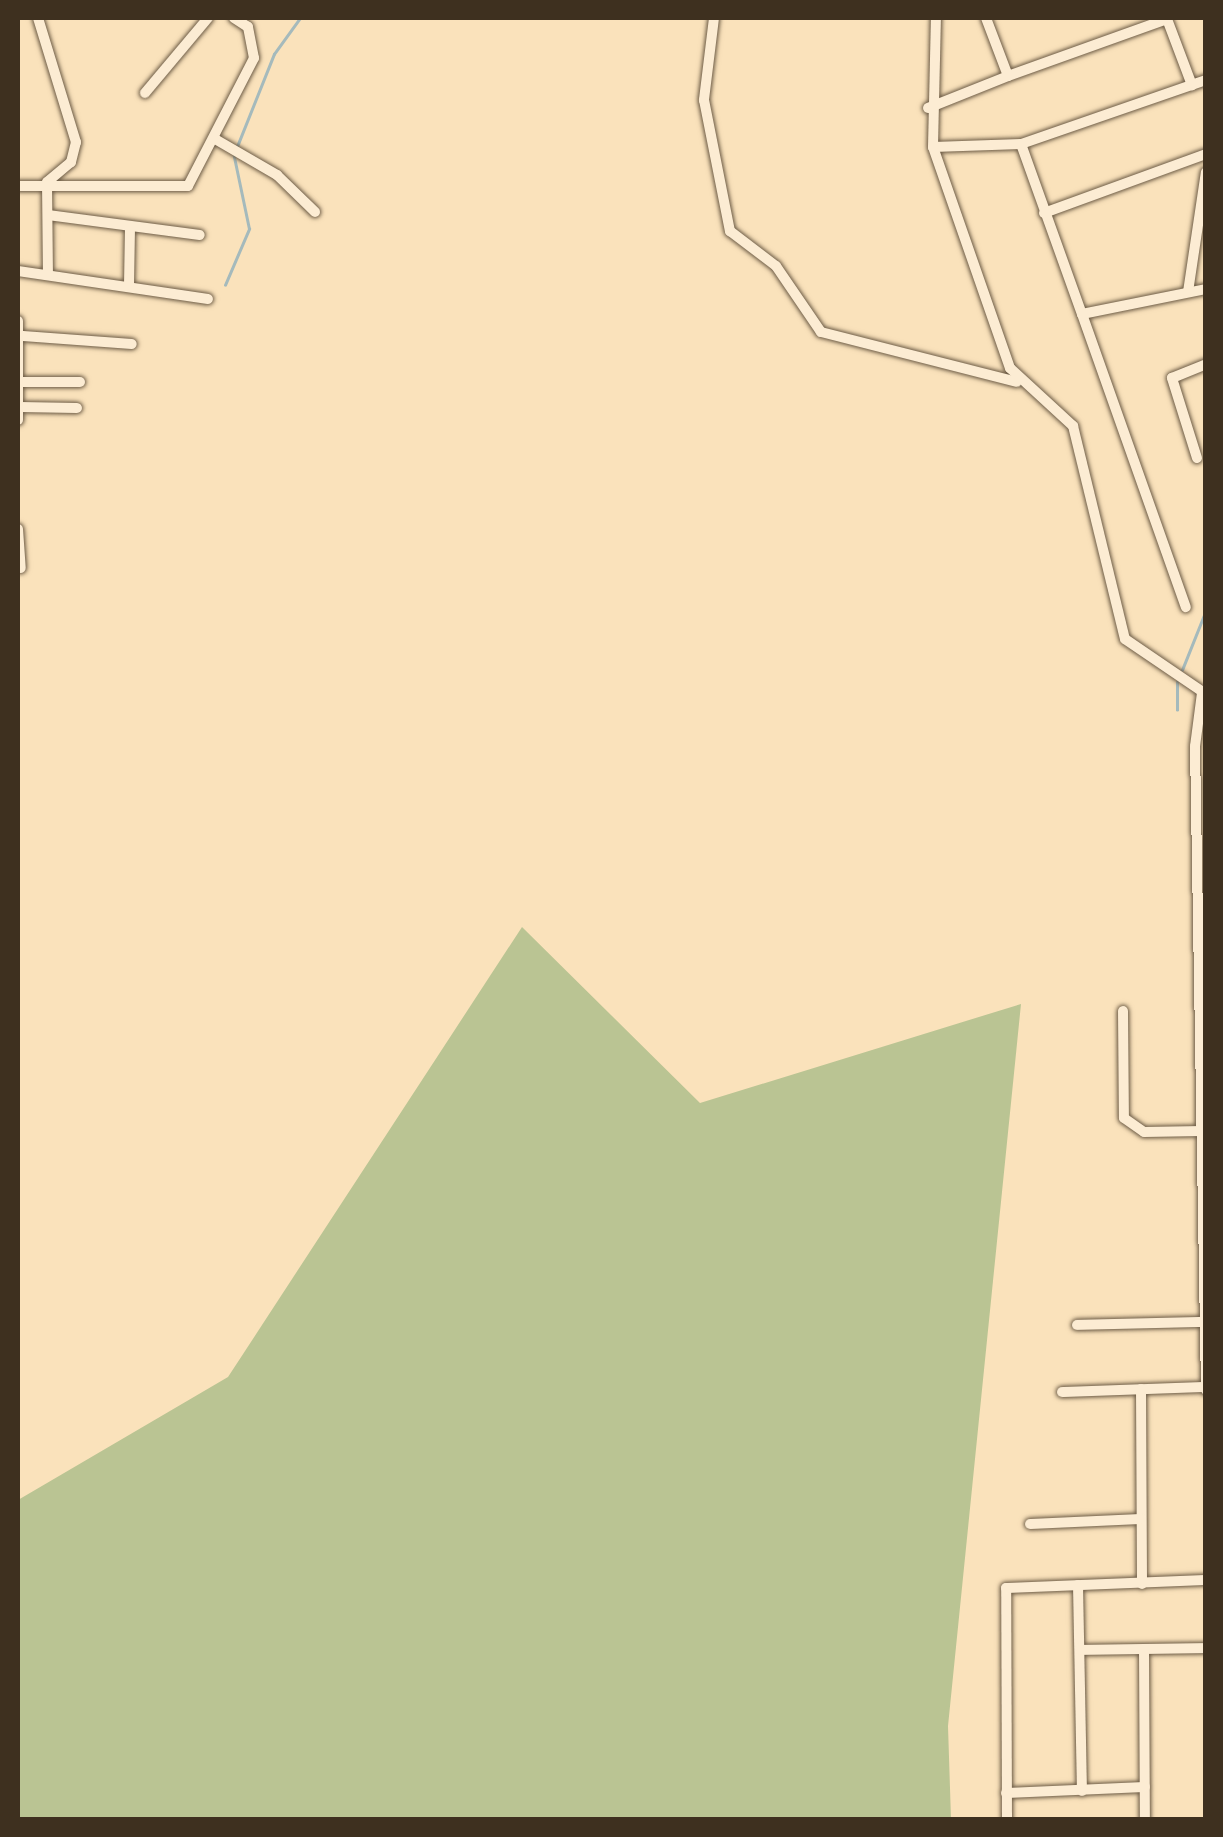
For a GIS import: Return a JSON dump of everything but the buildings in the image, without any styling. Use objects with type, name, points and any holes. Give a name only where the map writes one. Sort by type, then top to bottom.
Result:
[{"type":"street","points":[[38,18],[76,142],[70,162],[47,182]]},
{"type":"street","points":[[145,93],[208,18]]},
{"type":"street","points":[[18,186],[47,182],[181,189],[215,138],[254,58],[251,22],[234,18]]},
{"type":"street","points":[[714,18],[704,100],[730,231],[776,266],[821,332],[1017,382],[1073,426],[1123,634],[1204,694],[1202,1131],[1206,1389],[1062,1392]]},
{"type":"street","points":[[936,18],[928,108],[933,147],[1017,382]]},
{"type":"street","points":[[986,18],[1008,76]]},
{"type":"street","points":[[928,108],[1168,18],[1192,85]]},
{"type":"street","points":[[933,147],[1021,144],[1206,80]]},
{"type":"street","points":[[215,138],[315,212]]},
{"type":"street","points":[[1021,144],[1186,606]]},
{"type":"street","points":[[1044,212],[1206,154]]},
{"type":"street","points":[[1188,292],[1206,172]]},
{"type":"street","points":[[47,182],[48,274]]},
{"type":"street","points":[[48,215],[200,236]]},
{"type":"street","points":[[129,285],[130,226]]},
{"type":"street","points":[[18,271],[208,299]]},
{"type":"street","points":[[1082,314],[1206,290]]},
{"type":"street","points":[[18,320],[23,336],[18,414],[77,408]]},
{"type":"street","points":[[23,336],[132,344]]},
{"type":"street","points":[[1197,458],[1172,378],[1206,364]]},
{"type":"street","points":[[20,382],[80,382]]},
{"type":"street","points":[[18,529],[21,568]]},
{"type":"street","points":[[1123,1010],[1124,1118],[1144,1132],[1202,1131]]},
{"type":"street","points":[[1077,1324],[1204,1322]]},
{"type":"street","points":[[1140,1389],[1142,1584]]},
{"type":"street","points":[[1030,1524],[1141,1519]]},
{"type":"street","points":[[1007,1820],[1003,1594],[1078,1585],[1206,1580]]},
{"type":"street","points":[[1078,1585],[1082,1791]]},
{"type":"street","points":[[1080,1650],[1206,1648]]},
{"type":"street","points":[[1144,1649],[1145,1820]]},
{"type":"street","points":[[1006,1794],[1145,1786]]},
{"type":"green space","points":[[522,927],[700,1103],[1021,1004],[948,1726],[951,1819],[18,1819],[18,1500],[228,1377]]},
{"type":"waterway","points":[[236,149],[274,54],[300,18]]},
{"type":"waterway","points":[[225,285],[249,229],[234,157]]},
{"type":"waterway","points":[[1182,670],[1206,610]]},
{"type":"waterway","points":[[1177,682],[1177,710]]}]
